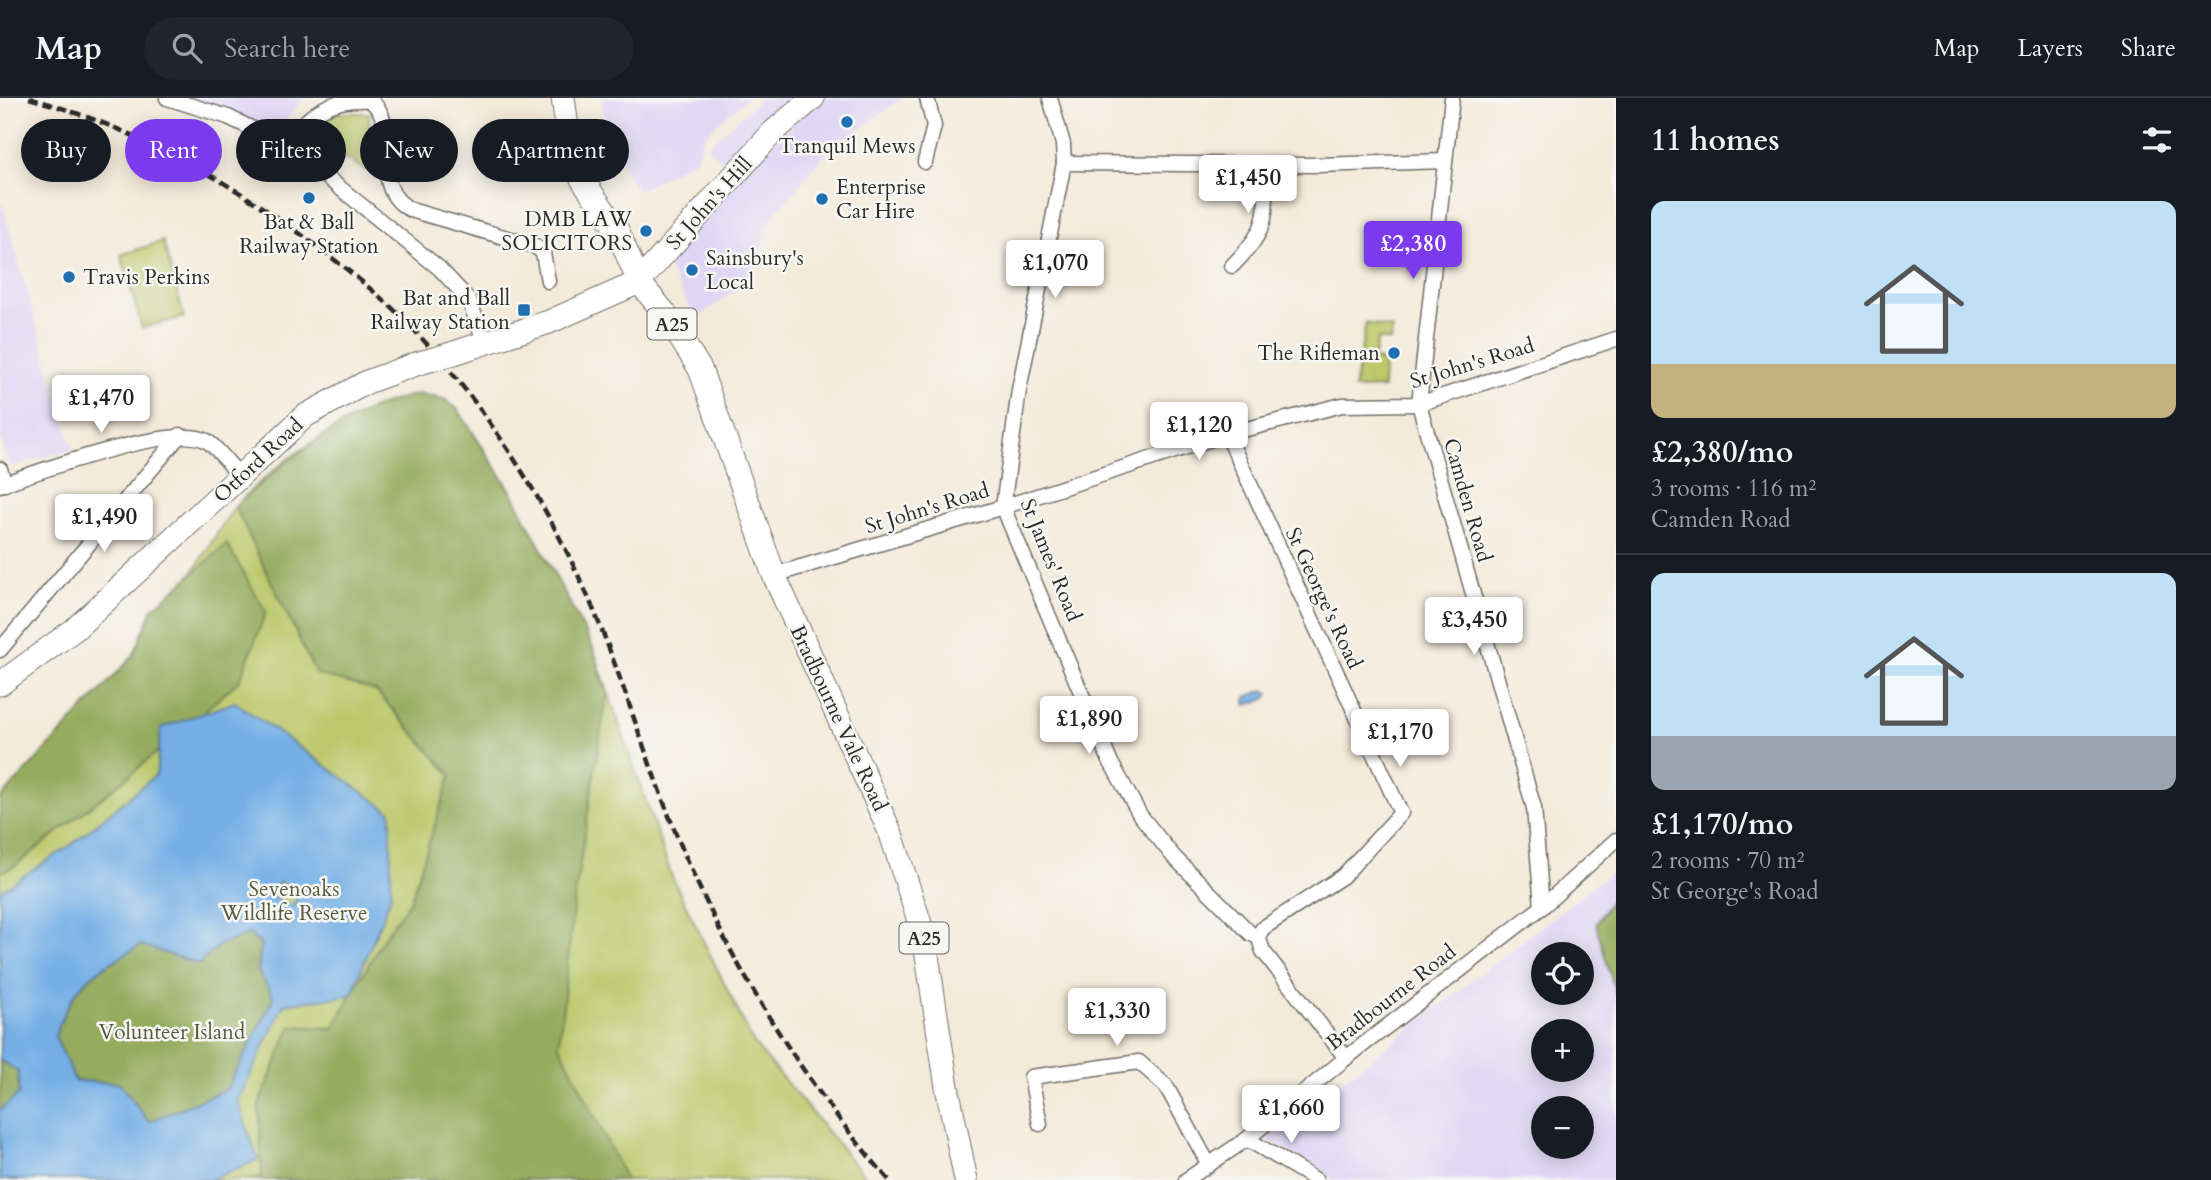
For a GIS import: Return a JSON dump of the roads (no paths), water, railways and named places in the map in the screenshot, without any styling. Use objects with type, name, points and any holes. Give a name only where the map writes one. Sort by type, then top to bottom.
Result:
[{"type":"main road","name":"A25","points":[[563,98],[569,141],[582,179],[618,230],[639,282]]},
{"type":"main road","name":"St John's Hill","points":[[639,282],[773,132],[813,98]]},
{"type":"main road","name":"Otford Road","points":[[0,684],[75,629],[305,416],[367,382],[573,312],[639,282]]},
{"type":"main road","name":"Bradbourne Vale Road","points":[[639,282],[664,312],[699,369],[774,575],[873,789],[924,936],[947,1087],[966,1180]]},
{"type":"street","points":[[167,98],[236,121]]},
{"type":"street","points":[[305,119],[326,103],[350,98],[377,100],[389,189],[396,201],[408,209],[434,218],[535,246],[543,253],[548,281]]},
{"type":"street","points":[[925,162],[934,126],[927,98]]},
{"type":"street","name":"St James' Road","points":[[1050,98],[1063,144],[1063,163],[1019,390],[1003,507],[1109,759],[1140,815],[1173,856],[1251,934],[1258,936]]},
{"type":"street","name":"Camden Road","points":[[1452,98],[1419,404],[1534,808],[1542,907]]},
{"type":"street","points":[[1063,163],[1445,161]]},
{"type":"street","points":[[1232,266],[1256,241],[1266,222],[1265,164]]},
{"type":"street","points":[[333,182],[439,268],[469,300],[485,343]]},
{"type":"street","name":"St John's Road","points":[[774,575],[1003,507],[1227,434],[1342,405],[1419,404],[1616,339]]},
{"type":"street","name":"St George's Road","points":[[1227,434],[1401,813],[1343,876],[1263,928],[1258,936]]},
{"type":"street","points":[[0,650],[180,435]]},
{"type":"street","points":[[2,479],[180,435],[206,441],[240,476]]},
{"type":"street","name":"Bradbourne Road","points":[[1186,1180],[1247,1139],[1346,1058],[1542,907],[1616,840]]},
{"type":"street","points":[[1258,936],[1263,951],[1346,1058]]},
{"type":"street","points":[[1040,1124],[1031,1077],[1139,1062],[1166,1086],[1209,1165]]},
{"type":"street","points":[[1247,1139],[1316,1180]]},
{"type":"water","points":[[1264,690],[1269,693],[1266,699],[1246,705],[1246,697]]},
{"type":"water","points":[[235,702],[391,812],[391,896],[351,995],[284,1004],[238,1101],[258,1160],[210,1180],[0,1180],[0,1110],[19,1094],[18,1071],[0,1060],[0,891],[70,846],[156,775],[161,728]],"holes":[[[280,882],[297,897],[293,906],[269,895]],[[249,934],[261,945],[258,971],[274,998],[227,1089],[149,1122],[119,1083],[75,1081],[55,1036],[70,1002],[87,980],[109,963],[141,945],[199,964],[219,945]]]},
{"type":"railway","points":[[29,98],[70,111],[148,143],[186,161],[258,204],[361,281],[439,357],[506,446],[562,542],[605,638],[675,831],[717,925],[768,1015],[796,1058],[856,1141],[889,1180]]},
{"type":"place","name":"Tranquil Mews","points":[[847,122]]},
{"type":"place","name":"Bat & Ball Railway Station","points":[[309,198]]},
{"type":"place","name":"Enterprise Car Hire","points":[[822,199]]},
{"type":"place","name":"DMB LAW SOLICITORS","points":[[646,231]]},
{"type":"place","name":"Sainsbury's Local","points":[[692,270]]},
{"type":"place","name":"Travis Perkins","points":[[69,277]]},
{"type":"place","name":"Bat and Ball Railway Station","points":[[524,310]]},
{"type":"place","name":"The Rifleman","points":[[1394,353]]},
{"type":"park label","name":"Sevenoaks Wildlife Reserve","points":[[294,901]]},
{"type":"park label","name":"Volunteer Island","points":[[172,1032]]}]
